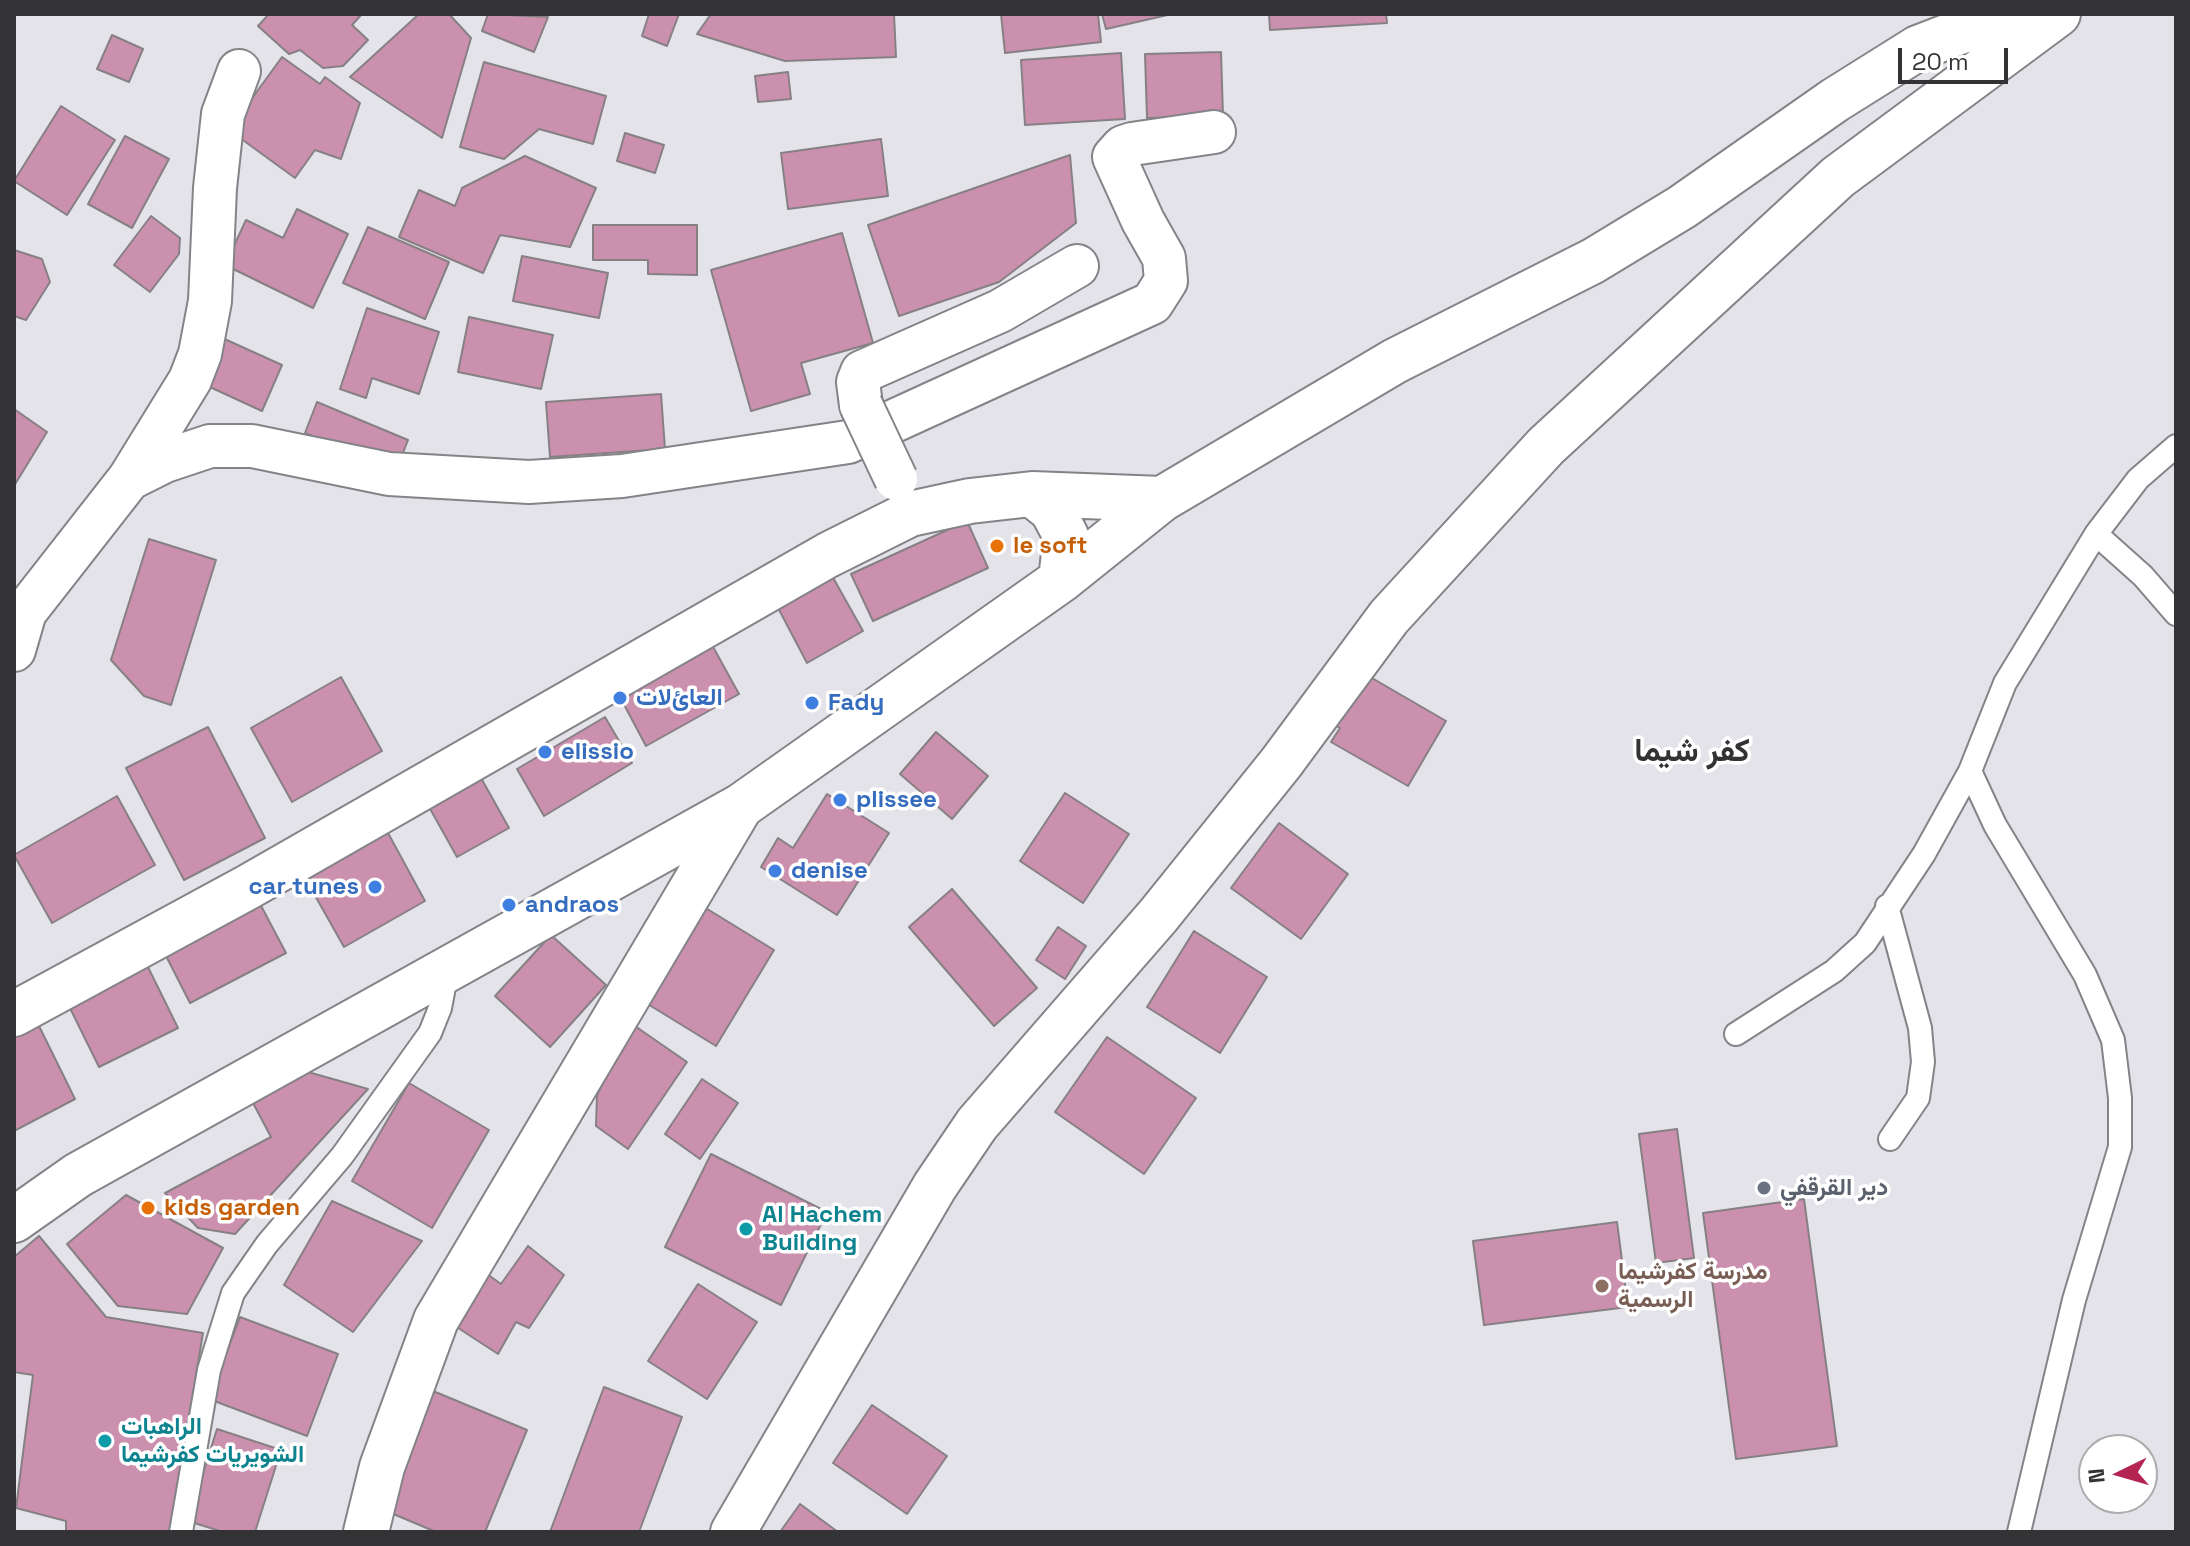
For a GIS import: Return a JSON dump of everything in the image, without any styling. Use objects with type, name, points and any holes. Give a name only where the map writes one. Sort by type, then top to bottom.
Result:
[{"type":"street","points":[[733,1532],[935,1186],[977,1124],[1158,916],[1281,763],[1389,617],[1546,446],[1838,177],[2058,14]]},
{"type":"street","points":[[14,1220],[78,1175],[741,806],[1061,580],[1162,499],[1395,361],[1593,261],[1682,207],[1835,100],[1918,48],[2006,15]]},
{"type":"street","points":[[18,621],[129,479],[178,403],[200,354],[210,301],[215,188],[223,114],[239,71]]},
{"type":"street","points":[[129,479],[165,461],[210,446],[252,446],[389,474],[529,482],[622,476],[848,442],[1136,313],[1160,295],[1166,281],[1164,258],[1114,163],[1117,151],[1123,147],[1214,132]]},
{"type":"street","points":[[903,497],[861,405],[858,382],[862,372],[1000,311],[1077,266]]},
{"type":"street","points":[[14,1014],[248,887],[828,555],[903,497],[970,501],[1032,494],[1162,499]]},
{"type":"street","points":[[1032,494],[1052,510],[1066,536],[1061,580]]},
{"type":"street","points":[[366,1532],[382,1467],[436,1320],[561,1103],[741,806]]},
{"type":"lane","points":[[1736,1034],[1834,971],[1865,943],[1924,854],[1970,771],[2005,683],[2096,534],[2138,479],[2176,446]]},
{"type":"lane","points":[[2096,534],[2143,576],[2176,614]]},
{"type":"lane","points":[[1970,771],[1995,825],[2085,975],[2113,1040],[2120,1098],[2120,1147],[2074,1300],[2019,1532]]},
{"type":"lane","points":[[1887,906],[1920,1028],[1923,1062],[1918,1098],[1890,1139]]},
{"type":"lane","points":[[181,1532],[209,1370],[233,1293],[267,1244],[342,1156],[430,1033],[440,1008],[447,971]]},
{"type":"building","points":[[269,14],[362,14],[352,25],[368,40],[343,66],[323,68],[300,50],[289,54],[258,26]]},
{"type":"building","points":[[419,14],[449,14],[471,38],[442,138],[350,77]]},
{"type":"building","points":[[488,14],[548,17],[534,52],[482,31]]},
{"type":"building","points":[[649,14],[679,14],[667,46],[642,36]]},
{"type":"building","points":[[711,14],[894,14],[896,57],[785,61],[697,34]]},
{"type":"building","points":[[1001,14],[1098,14],[1101,42],[1005,53]]},
{"type":"building","points":[[1102,14],[1172,14],[1106,29]]},
{"type":"building","points":[[1269,14],[1386,14],[1387,23],[1270,30]]},
{"type":"building","points":[[112,35],[143,49],[129,82],[97,69]]},
{"type":"building","points":[[1221,52],[1223,116],[1147,118],[1145,54]]},
{"type":"building","points":[[1121,53],[1125,119],[1025,125],[1021,60]]},
{"type":"building","points":[[282,57],[320,84],[325,77],[360,103],[341,159],[315,150],[295,178],[229,130]]},
{"type":"building","points":[[484,62],[606,96],[593,144],[539,129],[504,159],[460,147]]},
{"type":"building","points":[[788,72],[791,99],[758,102],[755,76]]},
{"type":"building","points":[[61,106],[115,140],[67,215],[14,181]]},
{"type":"building","points":[[625,133],[664,145],[655,173],[617,161]]},
{"type":"building","points":[[125,136],[169,159],[132,228],[88,204]]},
{"type":"building","points":[[881,139],[888,196],[788,209],[781,153]]},
{"type":"building","points":[[1070,155],[1076,223],[999,282],[899,316],[868,225]]},
{"type":"building","points":[[525,156],[596,188],[570,247],[500,235],[483,273],[399,237],[419,190],[455,206],[462,188]]},
{"type":"building","points":[[297,209],[348,234],[313,308],[225,265],[246,220],[283,238]]},
{"type":"building","points":[[151,216],[180,238],[179,254],[150,292],[114,265]]},
{"type":"building","points":[[593,225],[697,225],[697,275],[648,274],[648,260],[593,260]]},
{"type":"building","points":[[368,227],[449,262],[425,319],[343,283]]},
{"type":"building","points":[[842,233],[873,343],[801,363],[810,394],[751,411],[711,270]]},
{"type":"building","points":[[14,250],[42,259],[50,282],[26,320],[14,316]]},
{"type":"building","points":[[522,256],[608,273],[599,318],[513,301]]},
{"type":"building","points":[[367,308],[439,332],[419,394],[372,378],[366,398],[340,389]]},
{"type":"building","points":[[469,317],[553,335],[541,389],[458,372]]},
{"type":"building","points":[[220,337],[282,365],[262,411],[199,382]]},
{"type":"building","points":[[661,394],[665,449],[550,457],[546,402]]},
{"type":"building","points":[[317,402],[408,440],[396,471],[305,433]]},
{"type":"building","points":[[14,409],[47,432],[14,486]]},
{"type":"building","points":[[967,521],[988,568],[873,621],[851,574]]},
{"type":"building","points":[[149,539],[216,560],[171,705],[144,696],[111,660]]},
{"type":"building","points":[[831,574],[863,631],[807,663],[776,604]]},
{"type":"building","points":[[712,645],[739,694],[646,746],[620,697]]},
{"type":"building","points":[[1353,667],[1446,721],[1408,786],[1331,742],[1340,728],[1324,719]]},
{"type":"building","points":[[341,677],[382,751],[292,802],[251,728]]},
{"type":"building","points":[[605,717],[632,763],[544,816],[517,769]]},
{"type":"building","points":[[208,727],[265,838],[184,880],[126,768]]},
{"type":"building","points":[[936,732],[988,776],[952,819],[900,774]]},
{"type":"building","points":[[476,769],[509,828],[457,857],[424,798]]},
{"type":"building","points":[[1065,793],[1129,834],[1083,903],[1020,861]]},
{"type":"building","points":[[827,794],[889,833],[837,915],[761,867],[778,838],[793,848]]},
{"type":"building","points":[[117,796],[155,865],[52,923],[14,855]]},
{"type":"building","points":[[382,822],[425,901],[344,947],[300,869]]},
{"type":"building","points":[[1279,823],[1348,874],[1301,939],[1231,888]]},
{"type":"building","points":[[952,889],[1037,988],[994,1026],[909,927]]},
{"type":"building","points":[[258,900],[286,953],[190,1003],[163,950]]},
{"type":"building","points":[[704,907],[774,950],[716,1046],[646,1003]]},
{"type":"building","points":[[1058,927],[1086,946],[1065,979],[1036,960]]},
{"type":"building","points":[[1194,931],[1267,977],[1220,1053],[1147,1007]]},
{"type":"building","points":[[551,935],[606,985],[550,1047],[495,996]]},
{"type":"building","points":[[146,963],[178,1028],[99,1067],[67,1002]]},
{"type":"building","points":[[38,1024],[75,1099],[14,1131],[14,1036]]},
{"type":"building","points":[[632,1024],[687,1062],[628,1149],[596,1126],[597,1095]]},
{"type":"building","points":[[1107,1037],[1196,1098],[1144,1174],[1055,1112]]},
{"type":"building","points":[[308,1072],[368,1089],[235,1234],[198,1228],[165,1193],[271,1137],[252,1101]]},
{"type":"building","points":[[702,1079],[738,1103],[700,1159],[665,1134]]},
{"type":"building","points":[[409,1083],[489,1130],[432,1228],[352,1181]]},
{"type":"building","points":[[1677,1129],[1694,1258],[1656,1263],[1639,1134]]},
{"type":"building","name":"Al Hachem Building","points":[[711,1154],[827,1212],[781,1305],[665,1247]]},
{"type":"building","points":[[126,1195],[223,1248],[187,1314],[118,1306],[67,1244]]},
{"type":"building","points":[[1804,1199],[1837,1446],[1736,1459],[1703,1213]]},
{"type":"building","points":[[332,1201],[422,1241],[353,1332],[284,1285]]},
{"type":"building","points":[[1617,1222],[1628,1307],[1484,1325],[1473,1241]]},
{"type":"building","name":"الراهبات الشويريات كفرشيما","points":[[39,1236],[106,1317],[203,1333],[170,1532],[66,1532],[66,1521],[16,1508],[33,1375],[14,1372],[14,1257]]},
{"type":"building","points":[[528,1246],[564,1275],[529,1328],[516,1322],[498,1354],[449,1322],[483,1271],[501,1284]]},
{"type":"building","points":[[698,1284],[757,1322],[707,1399],[648,1361]]},
{"type":"building","points":[[240,1317],[338,1354],[307,1436],[209,1399]]},
{"type":"building","points":[[604,1387],[682,1417],[639,1532],[550,1532]]},
{"type":"building","points":[[433,1391],[527,1430],[485,1532],[436,1532],[384,1510]]},
{"type":"building","points":[[872,1405],[947,1456],[907,1514],[833,1463]]},
{"type":"building","points":[[217,1429],[281,1450],[255,1532],[223,1532],[188,1521]]},
{"type":"building","points":[[800,1504],[838,1532],[780,1532]]},
{"type":"place","name":"le soft","points":[[997,546]]},
{"type":"place","name":"العائﻻت","points":[[620,698]]},
{"type":"place","name":"Fady","points":[[812,703]]},
{"type":"place","name":"elissio","points":[[545,752]]},
{"type":"place","name":"plissee","points":[[840,800]]},
{"type":"place","name":"denise","points":[[775,871]]},
{"type":"place","name":"car tunes","points":[[375,887]]},
{"type":"place","name":"andraos","points":[[509,905]]},
{"type":"place","name":"دير القرقفي","points":[[1764,1188]]},
{"type":"place","name":"kids garden","points":[[148,1208]]},
{"type":"place","name":"Al Hachem Building","points":[[746,1229]]},
{"type":"place","name":"مدرسة كفرشيما الرسمية","points":[[1602,1286]]},
{"type":"place","name":"الراهبات الشويريات كفرشيما","points":[[105,1441]]},
{"type":"district","name":"كفر شيما","points":[[1692,752]]}]
